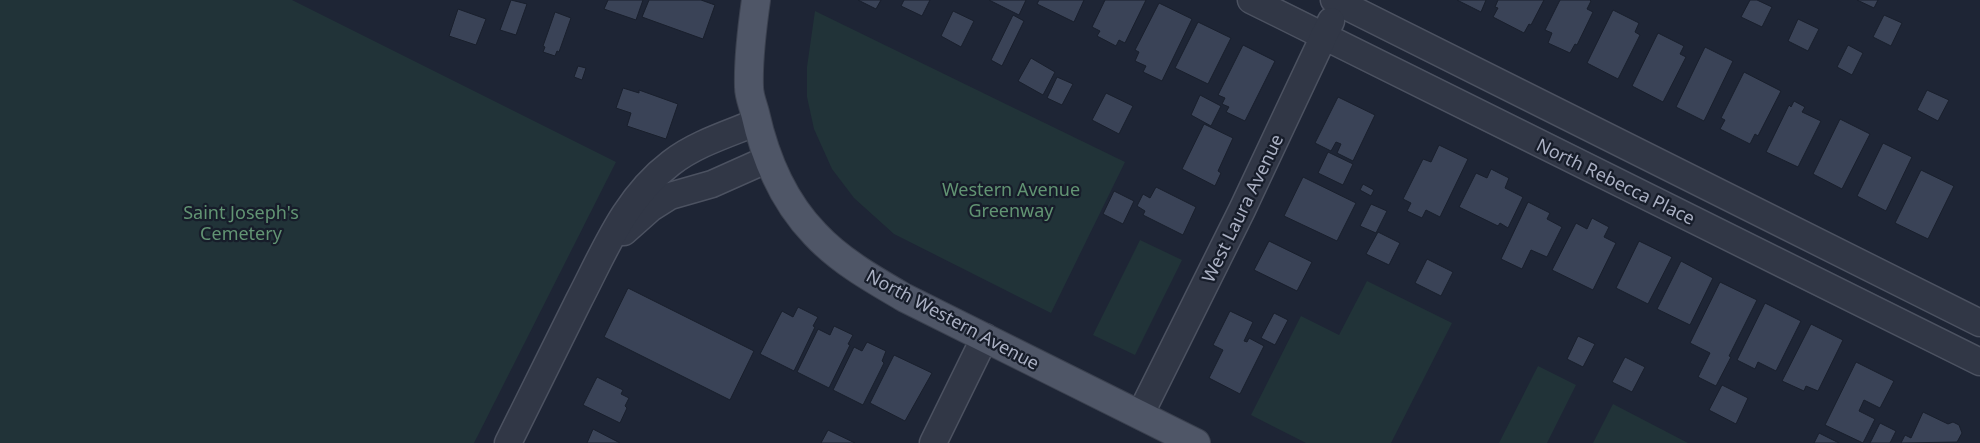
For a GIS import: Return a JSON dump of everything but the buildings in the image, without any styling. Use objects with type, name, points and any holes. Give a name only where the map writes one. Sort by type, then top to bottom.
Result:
[{"type":"main road","name":"North Western Avenue","points":[[756,0],[749,89],[762,140],[780,187],[815,234],[842,258],[905,298],[1196,443]]},
{"type":"street","name":"North Rebecca Place","points":[[1251,0],[1980,362]]},
{"type":"street","name":"North Rebecca Place","points":[[1338,1],[1980,322]]},
{"type":"street","name":"West Laura Avenue","points":[[1140,415],[1242,210],[1338,1]]},
{"type":"street","points":[[585,290],[617,225],[641,191],[658,174],[684,154],[762,140]]},
{"type":"street","points":[[508,443],[596,268],[614,242],[651,208],[677,193],[712,184],[762,140]]},
{"type":"street","points":[[933,443],[985,337]]},
{"type":"green space","name":"Saint Joseph's Cemetery","points":[[0,0],[292,0],[616,162],[474,443],[0,443]]},
{"type":"green space","name":"Western Avenue Greenway","points":[[815,11],[1125,162],[1051,313],[894,234],[854,198],[832,169],[814,129],[807,97],[807,67]]},
{"type":"green space","points":[[1140,240],[1182,260],[1135,355],[1093,335]]},
{"type":"green space","points":[[1367,281],[1452,323],[1391,443],[1306,443],[1251,415],[1301,316],[1339,335]]},
{"type":"green space","points":[[1538,366],[1576,385],[1547,443],[1499,443]]},
{"type":"green space","points":[[1613,404],[1688,443],[1593,443]]}]
